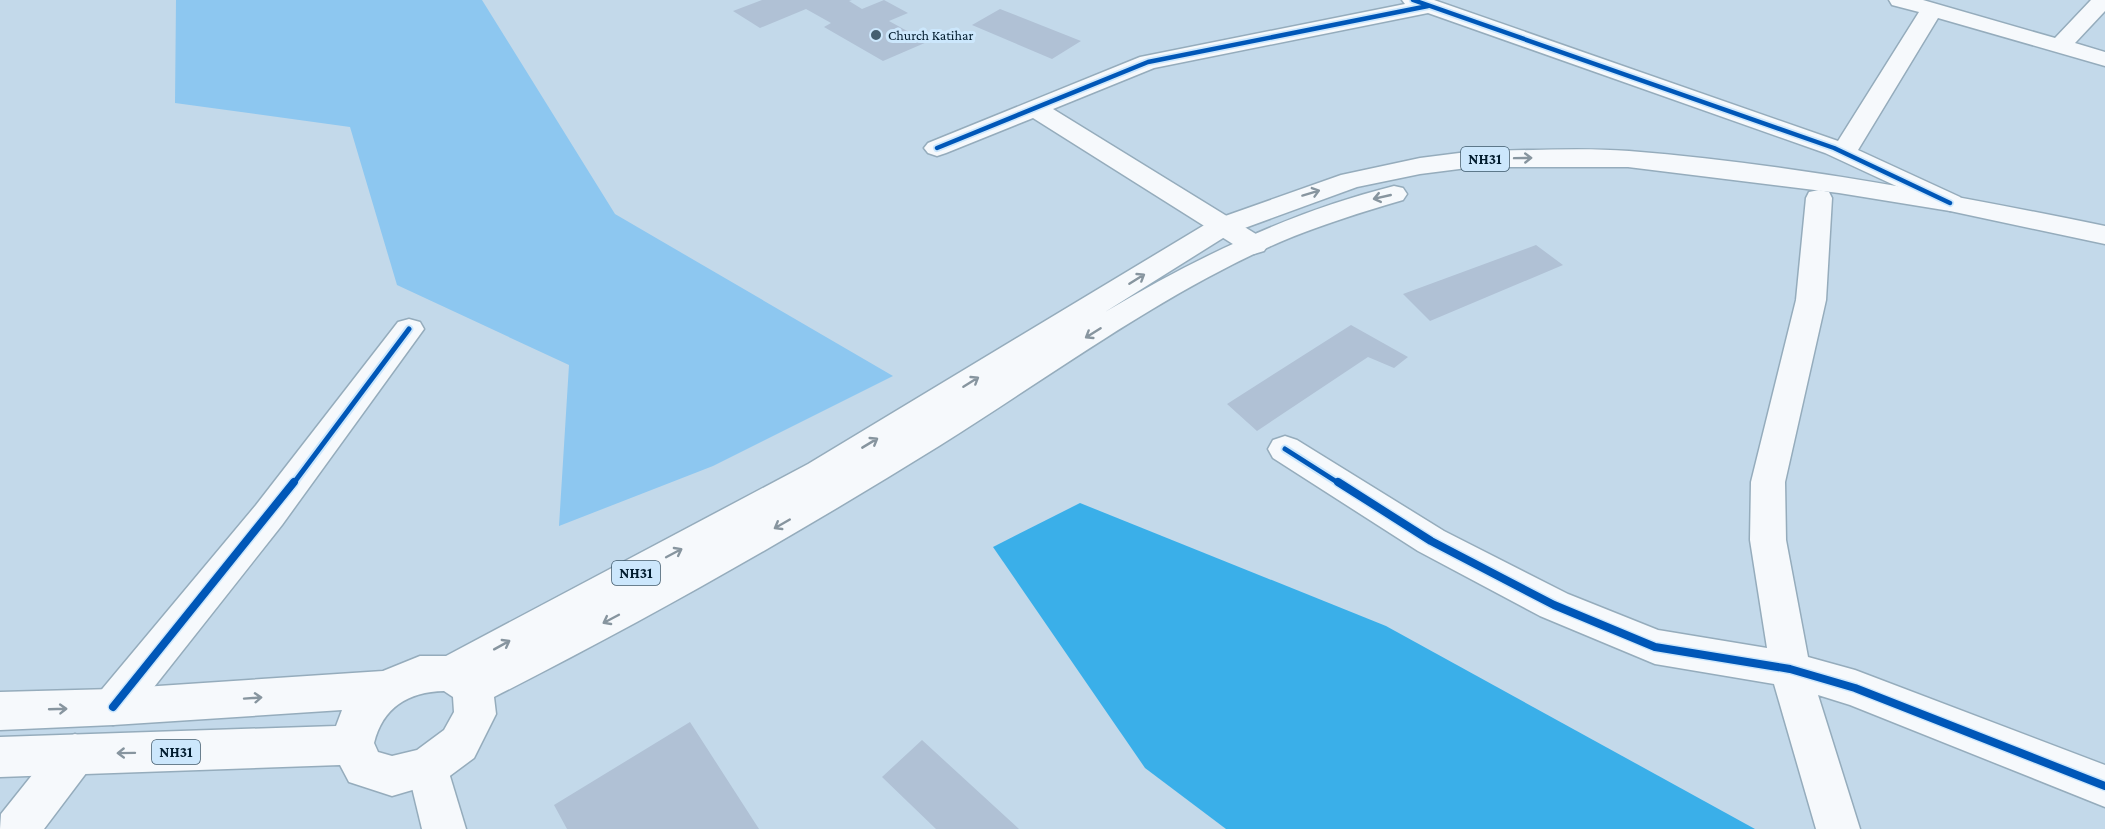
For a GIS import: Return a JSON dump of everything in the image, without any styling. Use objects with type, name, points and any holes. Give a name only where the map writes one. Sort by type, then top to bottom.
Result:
[{"type":"main road","points":[[1900,0],[2105,59]]},
{"type":"main road","points":[[2061,45],[2103,0]]},
{"type":"main road","points":[[937,148],[1148,62],[1421,3],[1844,152],[1950,203]]},
{"type":"main road","points":[[1844,152],[1932,9]]},
{"type":"main road","points":[[1034,108],[1221,227],[1254,245]]},
{"type":"main road","name":"NH31","points":[[926,424],[1221,227],[1350,181],[1420,166],[1475,159],[1628,159],[1734,171],[1950,203],[2105,235]]},
{"type":"main road","name":"NH31","points":[[0,711],[113,707],[386,689],[420,674],[461,681],[589,631],[926,424],[1217,262],[1353,204],[1416,189],[1487,180],[1580,177],[1745,189],[1903,211],[2105,253]]},
{"type":"main road","points":[[1819,198],[1811,300],[1768,482],[1768,540],[1790,669],[1838,829]]},
{"type":"main road","points":[[113,707],[269,515],[409,329]]},
{"type":"main road","points":[[1285,449],[1431,541],[1554,605],[1655,647],[1790,669],[1855,688],[2105,786]]},
{"type":"main road","points":[[352,745],[364,768],[373,771],[392,776],[428,767],[459,744],[475,714],[461,681]]},
{"type":"main road","name":"NH31","points":[[0,757],[352,745],[360,716],[386,689]]},
{"type":"main road","points":[[17,829],[75,754]]},
{"type":"main road","points":[[428,767],[444,829]]},
{"type":"shaded area","points":[[176,0],[482,0],[615,214],[893,376],[713,466],[559,526],[569,365],[397,285],[350,127],[175,103]]},
{"type":"shaded area","points":[[1080,503],[1386,626],[1755,829],[1226,829],[1145,768],[993,547]]},
{"type":"building","name":"Church Katihar","points":[[762,0],[852,0],[849,1],[862,9],[884,0],[908,13],[889,21],[927,42],[883,61],[824,27],[831,23],[806,9],[760,28],[733,11]]},
{"type":"building","points":[[1000,9],[1081,41],[1052,59],[972,25]]},
{"type":"building","points":[[1536,245],[1563,265],[1430,321],[1403,294]]},
{"type":"building","points":[[1351,325],[1408,357],[1394,368],[1368,357],[1257,431],[1227,404]]},
{"type":"building","points":[[690,722],[759,829],[567,829],[554,805]]},
{"type":"building","points":[[922,740],[1019,829],[936,829],[882,777]]},
{"type":"cycle path","points":[[1413,0],[1834,148],[1950,203]]},
{"type":"cycle path","points":[[937,148],[1148,62],[1428,6]]},
{"type":"cycle path","points":[[113,707],[269,515],[409,329]]},
{"type":"cycle path","points":[[1285,449],[1431,541],[1554,605],[1655,647],[1790,669],[1855,688],[2105,786]]},
{"type":"place","name":"Church Katihar","points":[[876,35]]}]
